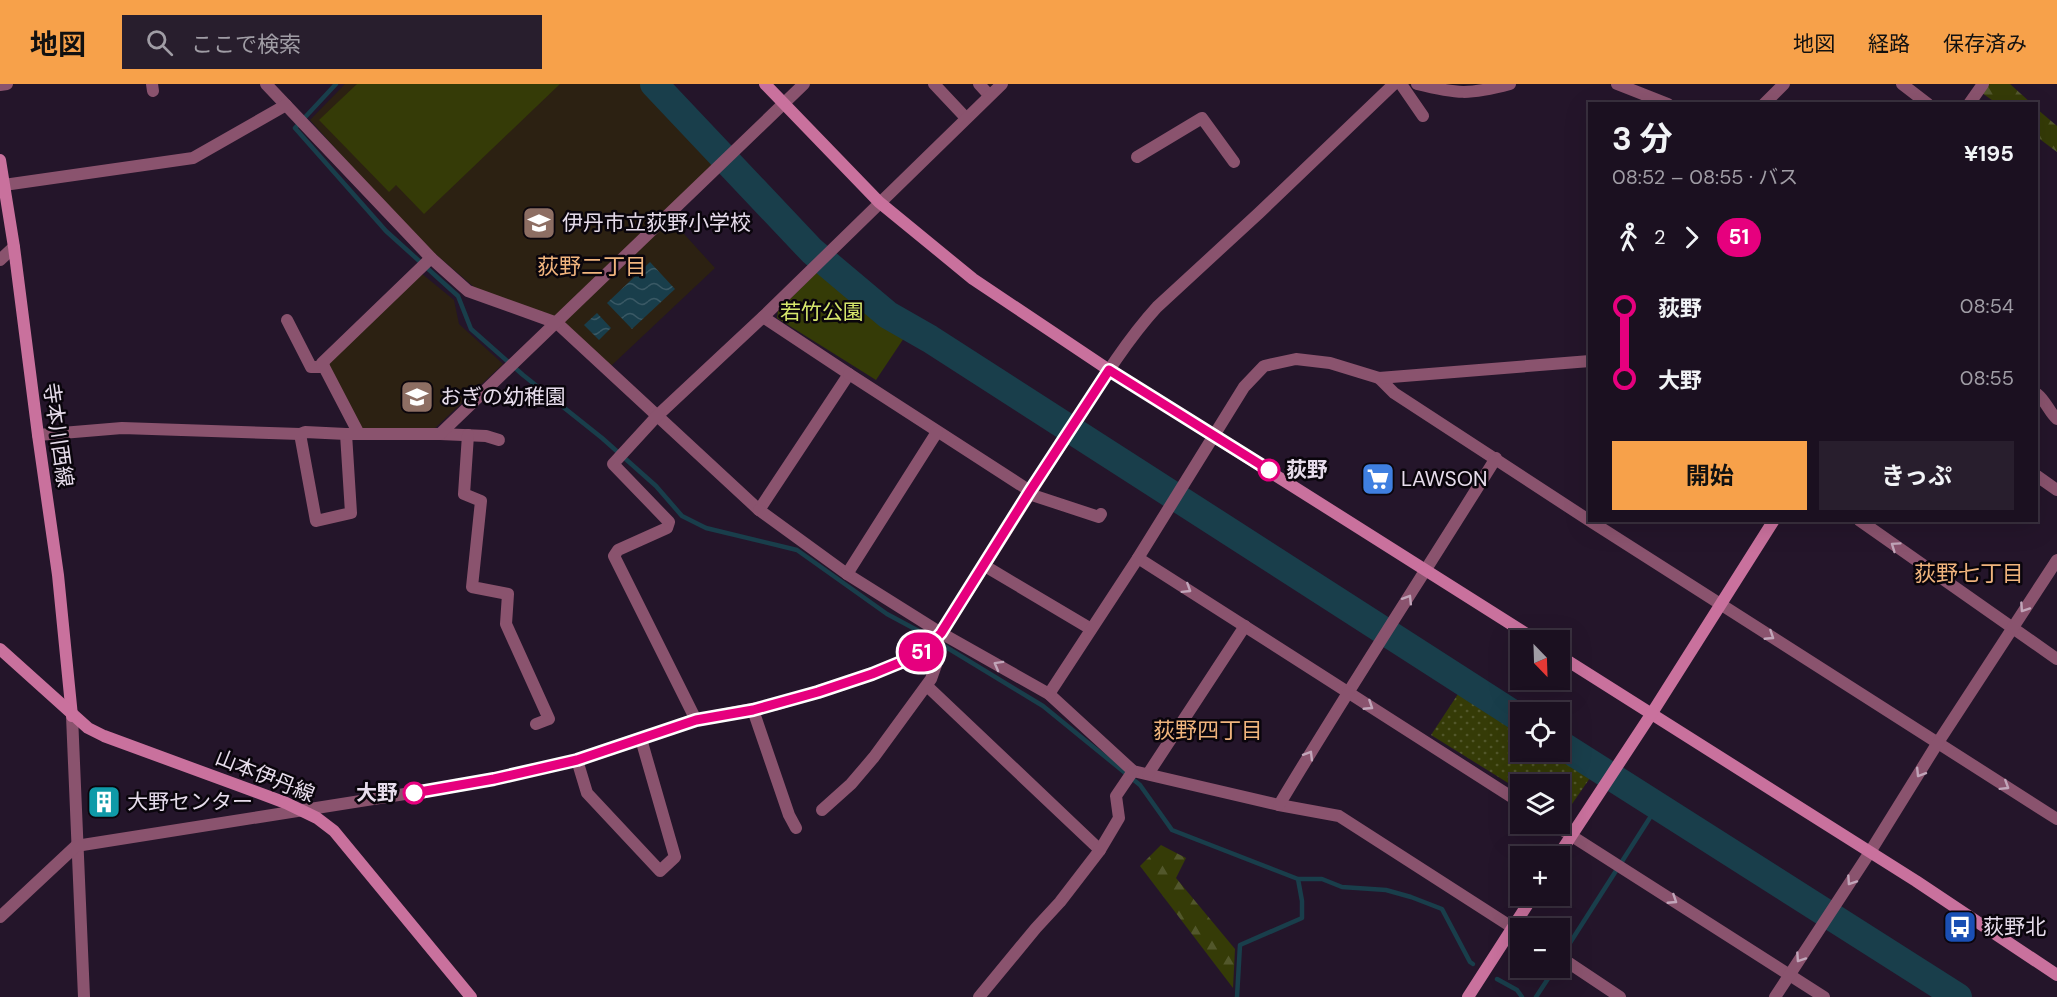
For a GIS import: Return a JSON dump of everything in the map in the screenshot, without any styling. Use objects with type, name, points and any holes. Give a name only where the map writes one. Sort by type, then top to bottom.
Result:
[{"type":"street","points":[[0,85],[7,84]]},
{"type":"street","points":[[266,84],[431,258],[468,291],[557,323],[759,510],[847,574],[941,633],[1049,694],[1133,771],[1279,805],[1339,816],[1510,926]]},
{"type":"street","points":[[765,84],[879,202],[973,279],[1109,370],[1520,630]]},
{"type":"street","points":[[440,434],[804,84]]},
{"type":"street","points":[[934,84],[966,118]]},
{"type":"street","points":[[979,84],[989,95]]},
{"type":"street","points":[[696,720],[614,556],[618,550],[667,528],[669,522],[613,464],[657,416],[1002,84]]},
{"type":"street","points":[[0,917],[76,846],[494,779],[577,760],[696,720],[753,710],[818,692],[911,658],[929,646],[941,633],[1109,370],[1143,323],[1157,307],[1394,84]]},
{"type":"street","points":[[1401,84],[1422,116]]},
{"type":"street","points":[[1417,84],[1447,92],[1468,93],[1510,84]]},
{"type":"street","points":[[1617,84],[1663,102]]},
{"type":"street","points":[[1766,102],[1784,84]]},
{"type":"street","points":[[1902,84],[1925,102]]},
{"type":"street","points":[[1970,102],[1983,84]]},
{"type":"street","points":[[4,186],[193,158],[286,105]]},
{"type":"street","points":[[1137,157],[1202,118],[1234,162]]},
{"type":"street","name":"寺本川西線","points":[[0,160],[14,247],[58,575],[72,716]]},
{"type":"street","points":[[0,260],[14,247]]},
{"type":"street","points":[[300,434],[316,521],[351,513],[352,434],[322,363],[431,258]]},
{"type":"street","points":[[763,316],[1029,493],[1099,517],[1101,514]]},
{"type":"street","points":[[287,320],[311,367],[324,367]]},
{"type":"street","points":[[1049,694],[1138,558],[1244,387],[1264,366],[1296,359],[1330,363],[1379,378],[1588,361]]},
{"type":"street","points":[[759,510],[849,374]]},
{"type":"street","points":[[1379,378],[1394,393],[1588,518]]},
{"type":"street","points":[[2038,395],[2057,419]]},
{"type":"street","points":[[38,435],[122,428],[300,434],[305,432],[440,434],[486,436],[499,440]]},
{"type":"street","points":[[847,574],[937,432]]},
{"type":"street","points":[[468,435],[464,494],[486,501],[472,587],[508,594],[506,624],[549,719],[536,724]]},
{"type":"street","points":[[1279,805],[1347,692],[1496,458]]},
{"type":"street","points":[[2038,478],[2057,490]]},
{"type":"street","points":[[1594,522],[2057,819]]},
{"type":"street","points":[[1564,846],[1652,713],[1773,522]]},
{"type":"street","points":[[1862,522],[2057,658]]},
{"type":"street","points":[[1138,558],[1510,796]]},
{"type":"street","points":[[1775,997],[1870,852],[2012,626],[2057,560]]},
{"type":"street","points":[[985,566],[1091,629]]},
{"type":"street","points":[[1148,774],[1245,626]]},
{"type":"street","points":[[822,810],[851,784],[874,757],[932,679],[936,665],[936,652],[929,646]]},
{"type":"street","name":"山本伊丹線","points":[[0,649],[88,728],[317,818],[334,831],[471,997]]},
{"type":"street","points":[[1570,662],[1870,852],[2057,975]]},
{"type":"street","points":[[927,686],[1100,850]]},
{"type":"street","points":[[753,710],[789,815],[796,828]]},
{"type":"street","points":[[72,716],[84,997]]},
{"type":"street","points":[[577,760],[586,793],[660,871],[675,857],[641,740]]},
{"type":"street","points":[[978,997],[1060,903],[1100,850],[1119,818],[1116,796],[1133,771]]},
{"type":"street","points":[[1571,835],[1824,997]]},
{"type":"street","points":[[1468,997],[1510,940]]},
{"type":"street","points":[[1570,964],[1620,997]]},
{"type":"shaded area","name":"伊丹市立荻野小学校","points":[[345,84],[644,84],[717,161],[665,213],[715,268],[611,366],[568,328],[474,287],[412,234],[310,120]]},
{"type":"shaded area","points":[[421,273],[454,300],[459,324],[503,364],[433,430],[360,430],[328,366],[329,361]]},
{"type":"green space","points":[[357,84],[560,84],[424,214],[396,185],[389,192],[319,120]]},
{"type":"green space","points":[[1988,84],[2010,84],[2030,102],[1995,102],[1982,93]]},
{"type":"green space","points":[[2038,110],[2057,126],[2057,152],[2038,138]]},
{"type":"green space","name":"若竹公園","points":[[817,272],[904,338],[876,380],[777,318],[778,311]]},
{"type":"green space","points":[[1458,694],[1510,727],[1510,762],[1565,762],[1590,778],[1570,807],[1570,774],[1510,774],[1510,784],[1431,735]]},
{"type":"green space","points":[[1161,845],[1186,858],[1176,878],[1235,949],[1233,988],[1140,866]]},
{"type":"water","points":[[650,262],[675,289],[632,329],[607,303]]},
{"type":"water","points":[[597,313],[611,328],[599,340],[584,325]]},
{"type":"waterway","points":[[336,84],[295,128],[386,231],[458,296],[471,329],[523,375],[602,438],[656,486],[682,516],[706,528],[797,550],[887,614],[928,636]]},
{"type":"waterway","points":[[654,84],[812,251],[888,315],[930,339],[1510,712]]},
{"type":"waterway","points":[[941,644],[1043,706],[1140,785],[1172,830],[1298,879],[1302,918],[1240,945],[1237,997]]},
{"type":"waterway","points":[[1570,750],[1958,997]]},
{"type":"waterway","points":[[1570,943],[1658,805]]},
{"type":"waterway","points":[[1298,879],[1322,879],[1342,887],[1386,890],[1442,909],[1473,964]]},
{"type":"waterway","points":[[1536,997],[1548,978]]},
{"type":"waterway","points":[[1497,979],[1517,990],[1522,997]]},
{"type":"bus line","name":"51","points":[[414,793],[494,779],[577,760],[696,720],[778,704],[872,674],[923,651],[941,633],[1109,370],[1269,470]]},
{"type":"place","name":"伊丹市立荻野小学校","points":[[539,223]]},
{"type":"place","name":"おぎの幼稚園","points":[[417,397]]},
{"type":"place","name":"荻野","points":[[1269,470]]},
{"type":"place","name":"LAWSON","points":[[1378,479]]},
{"type":"place","name":"大野","points":[[414,793]]},
{"type":"place","name":"大野センター","points":[[104,802]]},
{"type":"place","name":"荻野北","points":[[1960,927]]},
{"type":"district","name":"荻野二丁目","points":[[592,266]]},
{"type":"district","name":"荻野七丁目","points":[[1969,573]]},
{"type":"district","name":"荻野四丁目","points":[[1208,730]]}]
